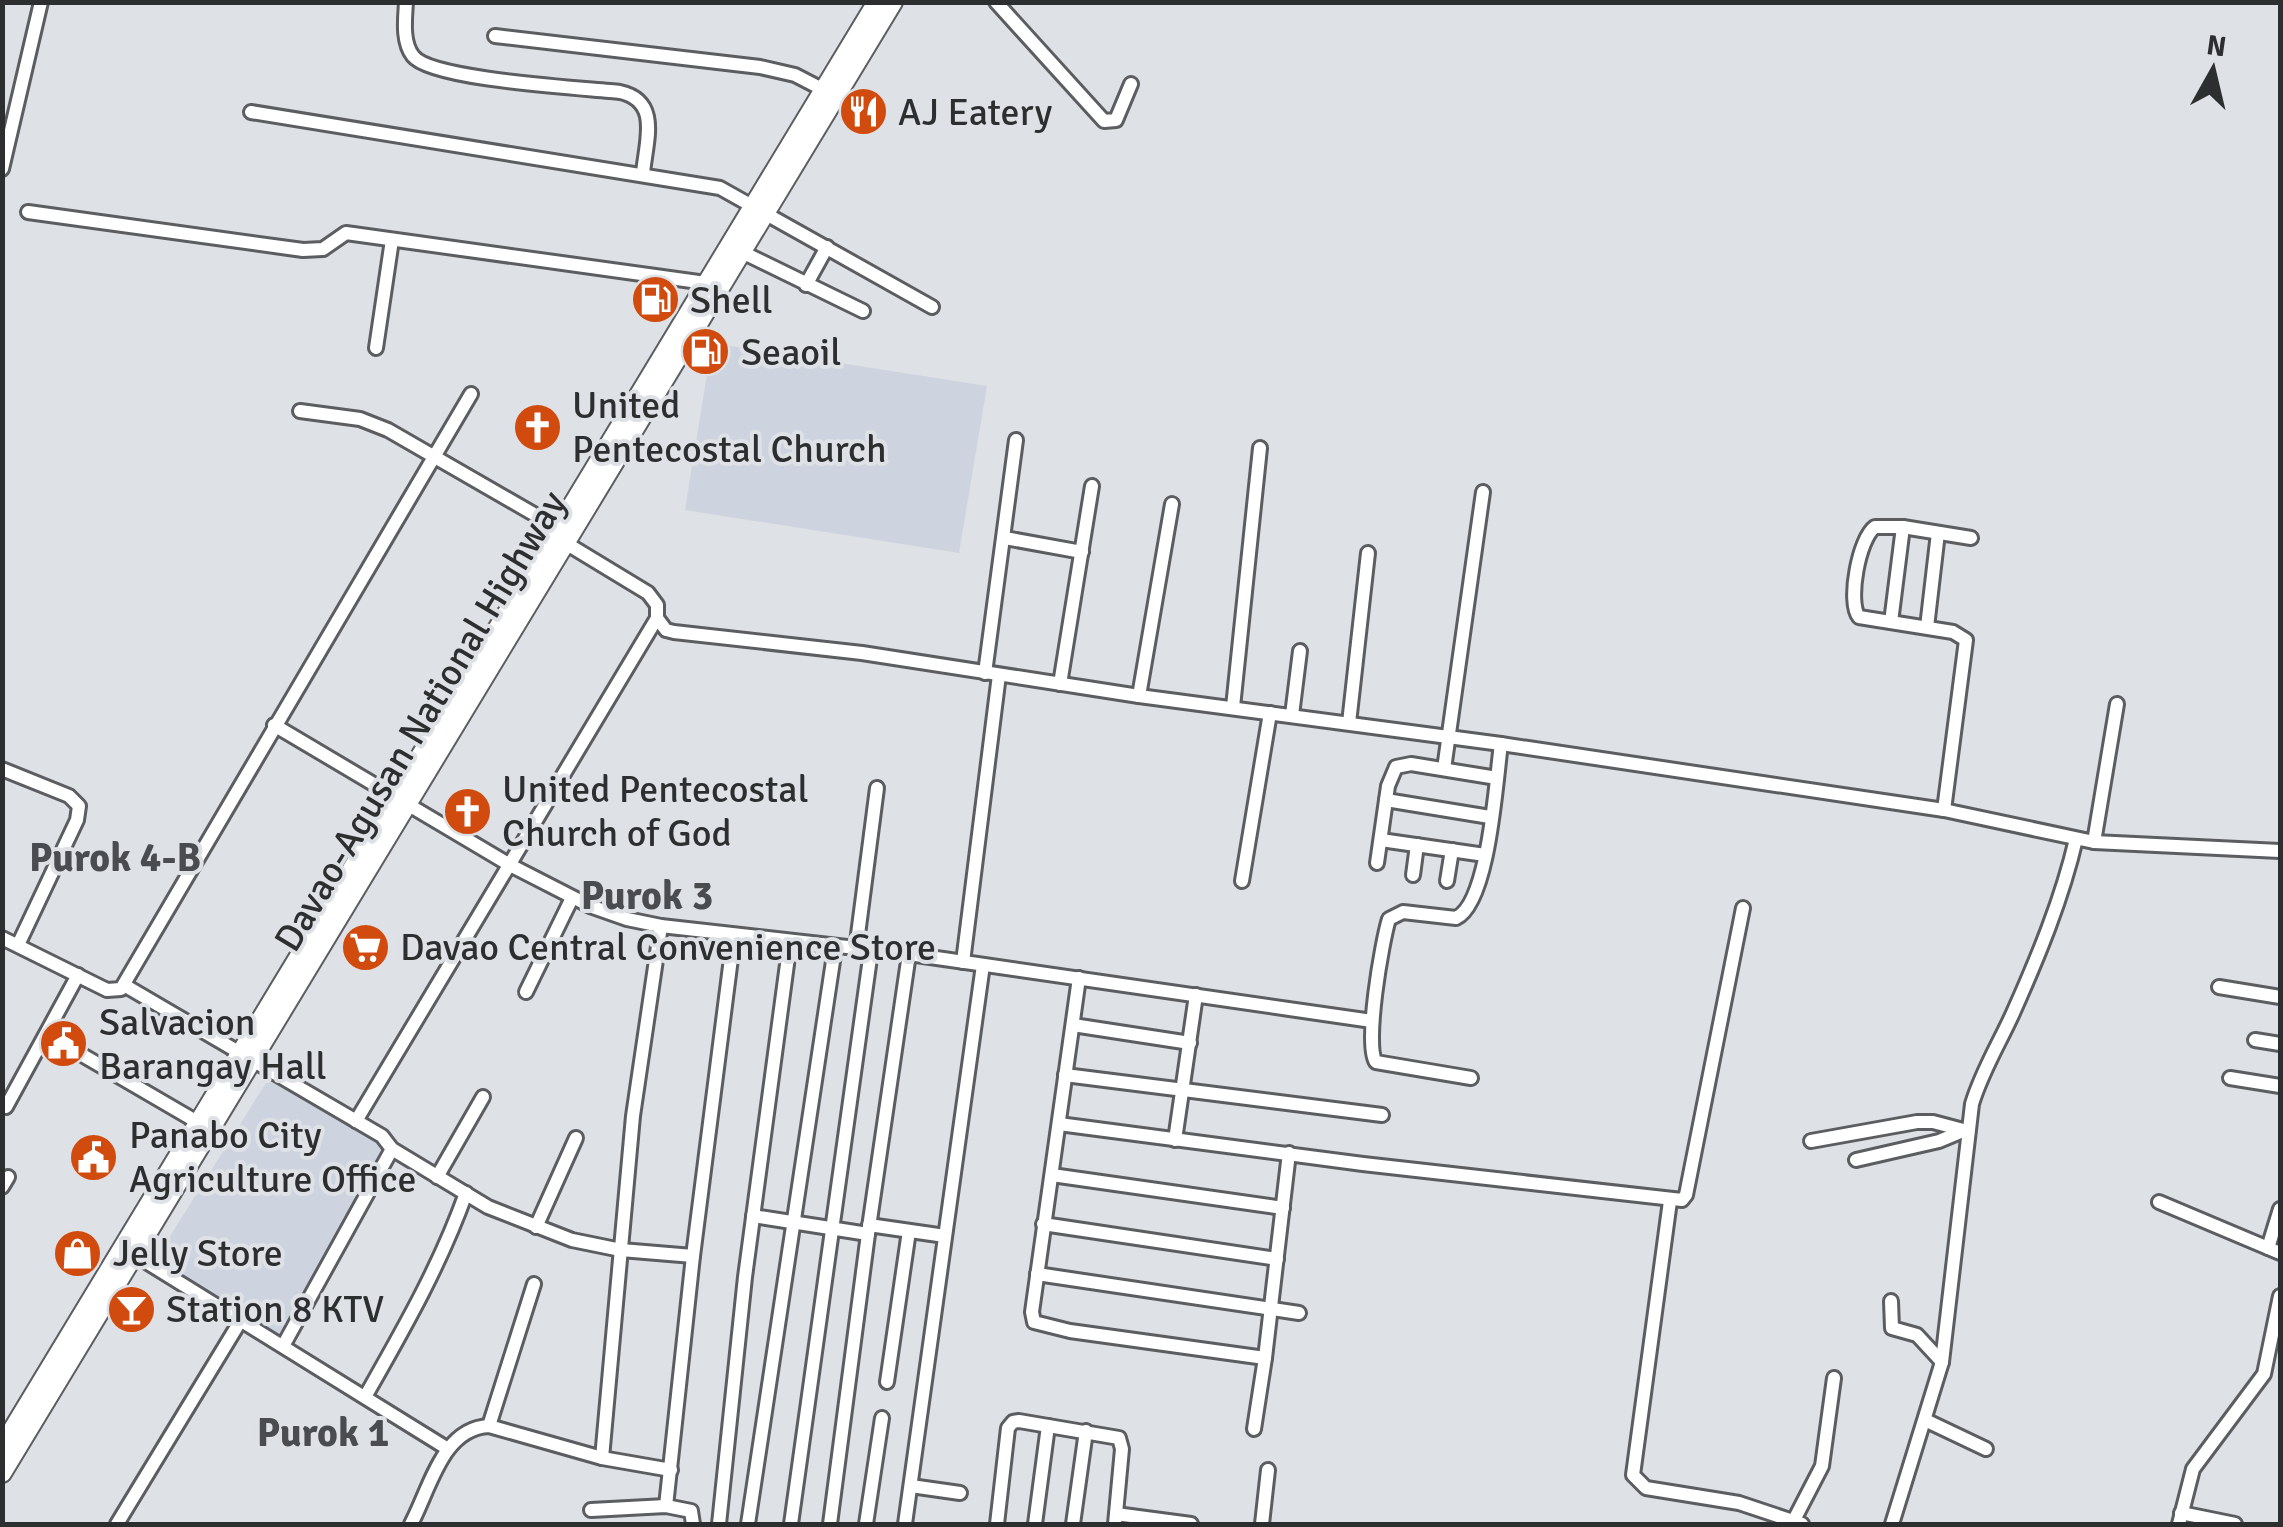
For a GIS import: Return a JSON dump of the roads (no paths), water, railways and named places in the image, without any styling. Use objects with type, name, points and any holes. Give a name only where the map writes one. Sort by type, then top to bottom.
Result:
[{"type":"highway","name":"Davao-Agusan National Highway","points":[[2,1473],[75,1340],[851,58],[877,2]]},
{"type":"highway","name":"Davao-Agusan National Highway","points":[[714,284],[742,252],[760,208],[824,90],[893,2]]},
{"type":"highway","name":"Davao-Agusan National Highway","points":[[186,1157],[198,1123],[246,1057]]},
{"type":"highway","name":"Davao-Agusan National Highway","points":[[2,1446],[75,1340]]},
{"type":"street","points":[[2,169],[41,2]]},
{"type":"street","points":[[406,2],[407,45],[414,58],[426,66],[467,75],[620,92],[641,100],[647,108],[648,121],[643,173]]},
{"type":"street","points":[[996,2],[1104,121],[1116,120],[1130,84]]},
{"type":"street","points":[[495,36],[760,67],[795,75],[824,90]]},
{"type":"street","points":[[251,112],[720,188],[932,307]]},
{"type":"street","points":[[28,212],[303,250],[323,248],[346,233],[714,284]]},
{"type":"street","points":[[376,348],[392,240]]},
{"type":"street","points":[[806,284],[827,247]]},
{"type":"street","points":[[742,252],[863,311]]},
{"type":"street","points":[[2,938],[112,991],[124,986],[472,394]]},
{"type":"street","points":[[300,411],[375,424],[436,457],[648,593],[657,606],[656,618],[356,1120]]},
{"type":"street","points":[[963,962],[1016,440]]},
{"type":"street","points":[[1233,707],[1260,448]]},
{"type":"street","points":[[1060,684],[1092,486]]},
{"type":"street","points":[[1444,769],[1483,492]]},
{"type":"street","points":[[1140,696],[1172,504]]},
{"type":"street","points":[[1944,810],[1966,640],[1954,632],[1859,618],[1853,610],[1854,599],[1862,540],[1868,531],[1885,525],[1972,538]]},
{"type":"street","points":[[1891,622],[1903,528]]},
{"type":"street","points":[[1927,627],[1938,533]]},
{"type":"street","points":[[1005,538],[1082,552]]},
{"type":"street","points":[[1349,723],[1368,553]]},
{"type":"street","points":[[656,618],[660,625],[674,632],[862,654],[1501,744],[1944,810],[2094,842],[2280,851]]},
{"type":"street","points":[[1292,715],[1300,650]]},
{"type":"street","points":[[2094,842],[2118,704]]},
{"type":"street","points":[[1242,881],[1270,712]]},
{"type":"street","points":[[274,726],[510,865],[572,898],[628,919],[834,948],[909,954],[1372,1021]]},
{"type":"street","points":[[1471,1078],[1376,1062],[1370,1049],[1372,1021],[1390,919],[1403,912],[1456,918],[1464,915],[1480,882],[1501,744]]},
{"type":"street","points":[[1377,863],[1391,773],[1396,767],[1411,764],[1496,778]]},
{"type":"street","points":[[2,768],[69,796],[79,806],[77,820],[18,945]]},
{"type":"street","points":[[856,950],[877,788]]},
{"type":"street","points":[[1386,800],[1490,818]]},
{"type":"street","points":[[1892,1524],[1942,1362],[1953,1283],[1965,1131],[1980,1074],[2024,987],[2057,904],[2076,839]]},
{"type":"street","points":[[1381,840],[1485,855]]},
{"type":"street","points":[[1413,875],[1418,845]]},
{"type":"street","points":[[1447,880],[1452,850]]},
{"type":"street","points":[[526,992],[572,898]]},
{"type":"street","points":[[1059,1124],[1682,1200],[1743,908]]},
{"type":"street","points":[[602,1458],[633,1116],[661,926]]},
{"type":"street","points":[[666,1506],[692,1256],[734,935]]},
{"type":"street","points":[[719,1524],[790,942]]},
{"type":"street","points":[[748,1524],[834,948]]},
{"type":"street","points":[[791,1524],[871,951]]},
{"type":"street","points":[[830,1524],[909,954]]},
{"type":"street","points":[[906,1524],[983,965]]},
{"type":"street","points":[[6,1107],[78,975]]},
{"type":"street","points":[[1079,978],[1032,1317],[1040,1325],[1264,1358]]},
{"type":"street","points":[[124,986],[356,1120],[382,1136],[392,1150],[466,1193],[536,1227],[586,1244],[692,1256]]},
{"type":"street","points":[[2219,987],[2280,998]]},
{"type":"street","points":[[1175,1140],[1196,995]]},
{"type":"street","points":[[1072,1024],[1190,1043]]},
{"type":"street","points":[[2255,1040],[2280,1044]]},
{"type":"street","points":[[84,1056],[198,1123]]},
{"type":"street","points":[[1066,1075],[1382,1115]]},
{"type":"street","points":[[2230,1078],[2280,1086]]},
{"type":"street","points":[[437,1176],[483,1097]]},
{"type":"street","points":[[1811,1141],[1916,1122],[1933,1122],[1965,1131]]},
{"type":"street","points":[[1856,1160],[1965,1131]]},
{"type":"street","points":[[536,1227],[576,1138]]},
{"type":"street","points":[[283,1346],[392,1150]]},
{"type":"street","points":[[1254,1428],[1289,1154]]},
{"type":"street","points":[[1052,1175],[1283,1208]]},
{"type":"street","points":[[365,1397],[430,1282],[466,1193]]},
{"type":"street","points":[[1670,1200],[1633,1476],[1646,1488],[1739,1503],[1797,1523],[1822,1466],[1834,1378]]},
{"type":"street","points":[[2159,1202],[2274,1251],[2280,1209]]},
{"type":"street","points":[[754,1216],[831,1228],[945,1236]]},
{"type":"street","points":[[1042,1224],[1277,1259]]},
{"type":"street","points":[[887,1382],[908,1231]]},
{"type":"street","points":[[129,1251],[448,1449]]},
{"type":"street","points":[[1037,1274],[1299,1313]]},
{"type":"street","points":[[490,1426],[534,1284]]},
{"type":"street","points":[[2235,1524],[2180,1519],[2193,1468],[2264,1374],[2280,1296]]},
{"type":"street","points":[[1891,1302],[1892,1328],[1917,1336],[1942,1362]]},
{"type":"street","points":[[118,1524],[241,1320]]},
{"type":"street","points":[[866,1524],[882,1418]]},
{"type":"street","points":[[1926,1420],[1986,1449]]},
{"type":"street","points":[[998,1524],[1008,1428],[1019,1421],[1114,1436],[1121,1441],[1116,1519],[1191,1524]]},
{"type":"street","points":[[411,1524],[448,1449],[468,1429],[490,1426],[602,1458],[671,1470]]},
{"type":"street","points":[[1035,1524],[1048,1426]]},
{"type":"street","points":[[1074,1524],[1086,1430]]},
{"type":"street","points":[[1262,1524],[1268,1470]]},
{"type":"street","points":[[910,1486],[960,1493]]},
{"type":"street","points":[[591,1510],[666,1506],[692,1512],[694,1524]]},
{"type":"place","name":"AJ Eatery","points":[[863,112]]},
{"type":"place","name":"Shell","points":[[655,300]]},
{"type":"place","name":"Seaoil","points":[[706,352]]},
{"type":"place","name":"United Pentecostal Church","points":[[537,427]]},
{"type":"place","name":"United Pentecostal Church of God","points":[[467,811]]},
{"type":"place","name":"Davao Central Convenience Store","points":[[365,947]]},
{"type":"place","name":"Salvacion Barangay Hall","points":[[64,1044]]},
{"type":"place","name":"Panabo City Agriculture Office","points":[[94,1157]]},
{"type":"place","name":"Jelly Store","points":[[78,1253]]},
{"type":"place","name":"Station 8 KTV","points":[[131,1309]]},
{"type":"district","name":"Purok 4-B","points":[[115,857]]},
{"type":"district","name":"Purok 3","points":[[647,895]]},
{"type":"district","name":"Purok 1","points":[[323,1432]]}]
